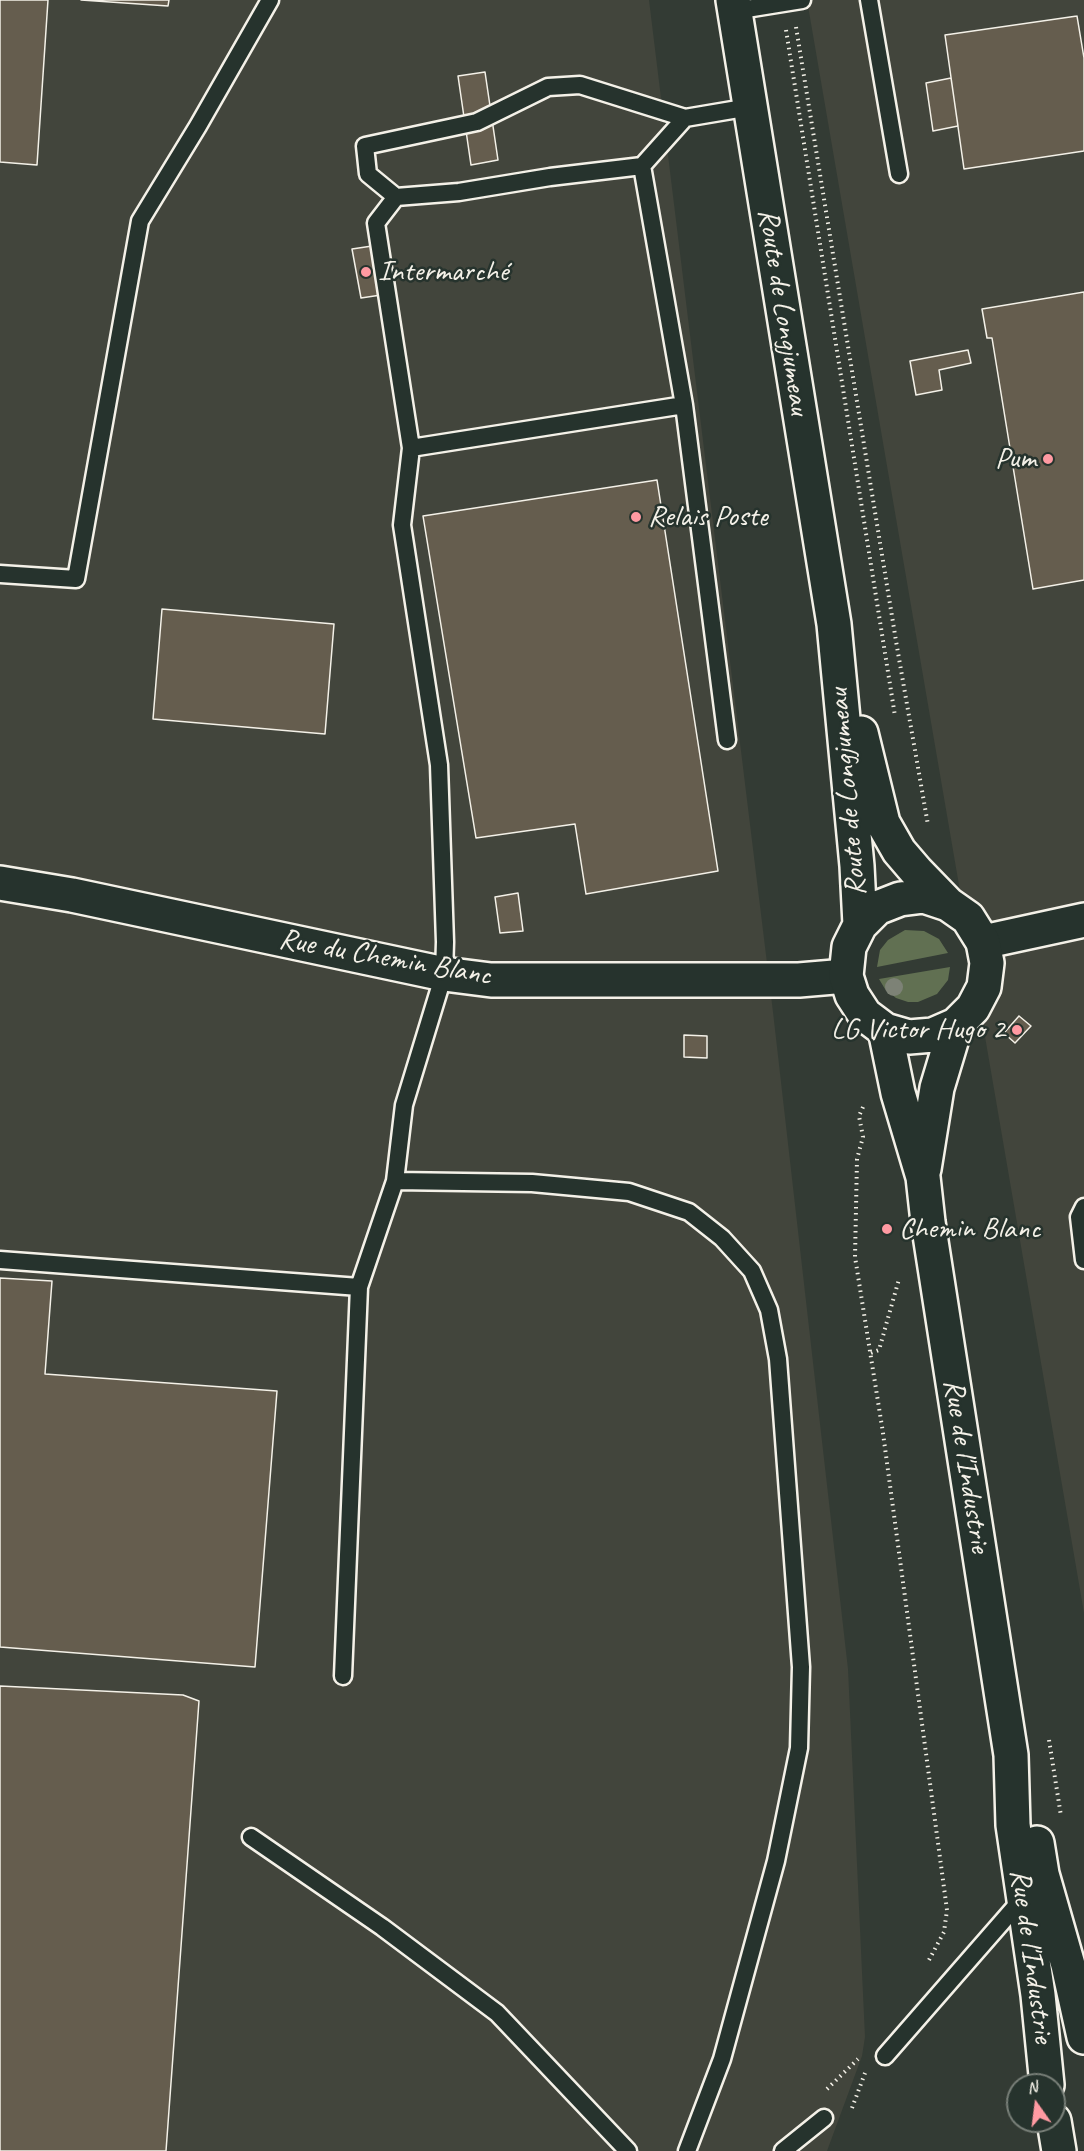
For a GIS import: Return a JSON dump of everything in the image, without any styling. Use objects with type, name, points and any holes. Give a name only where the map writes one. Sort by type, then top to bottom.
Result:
[{"type":"street","name":"Route de Longjumeau","points":[[734,5],[834,624],[860,925]]},
{"type":"street","name":"Route de Longjumeau","points":[[834,624],[883,823],[899,851],[948,904],[968,918],[983,942],[987,963],[984,987],[973,1008],[956,1025],[933,1035],[909,1037],[885,1030],[865,1015],[852,995],[846,976],[849,947],[860,925],[877,908],[900,899],[924,896],[948,904]]},
{"type":"street","name":"Rue du Chemin Blanc","points":[[0,882],[444,974],[491,980],[799,980],[846,976]]},
{"type":"street","points":[[983,942],[1084,920]]},
{"type":"street","name":"Rue de l'Industrie","points":[[923,1177],[938,1088],[956,1025]]},
{"type":"street","name":"Rue de l'Industrie","points":[[885,1030],[898,1093],[923,1177],[928,1222],[1011,1755],[1013,1825],[1038,1995],[1046,2073]]},
{"type":"street","name":"Rue de l'Industrie","points":[[1011,1755],[1031,1813],[1042,1874],[1068,1965],[1084,2037]]},
{"type":"street","points":[[1056,2133],[1059,2151]]},
{"type":"lane","points":[[0,574],[76,579],[140,221],[198,126],[270,0]]},
{"type":"lane","points":[[869,0],[899,174]]},
{"type":"lane","points":[[734,5],[792,1]]},
{"type":"lane","points":[[685,118],[642,166],[550,177],[459,192],[396,197],[368,174],[365,146],[477,122],[548,87],[580,86],[685,118],[750,107]]},
{"type":"lane","points":[[642,166],[684,405],[727,740]]},
{"type":"lane","points":[[343,1676],[359,1287],[395,1181],[404,1105],[444,974],[439,765],[402,525],[411,448],[376,223],[396,197]]},
{"type":"lane","points":[[411,448],[684,405]]},
{"type":"lane","points":[[395,1181],[532,1183],[629,1192],[689,1212],[722,1238],[752,1271],[769,1311],[778,1359],[801,1667],[799,1748],[776,1861],[722,2059],[687,2151]]},
{"type":"lane","points":[[1084,1207],[1079,1217],[1084,1260]]},
{"type":"lane","points":[[0,1260],[359,1287]]},
{"type":"lane","points":[[251,1837],[382,1927],[497,2013],[628,2151]]},
{"type":"lane","points":[[885,2056],[1023,1898]]},
{"type":"lane","points":[[783,2151],[824,2118]]},
{"type":"path","points":[[792,1],[896,721]]},
{"type":"path","points":[[792,1],[893,624],[930,836]]},
{"type":"path","points":[[865,1102],[859,1116],[863,1137],[857,1159],[855,1257],[883,1434],[947,1910],[944,1932],[924,1968]]},
{"type":"path","points":[[871,1353],[879,1350],[901,1270]]},
{"type":"path","points":[[824,2118],[821,2095],[862,2056],[885,2056]]},
{"type":"path","points":[[850,2112],[867,2069]]},
{"type":"shaded area","points":[[0,0],[649,0],[773,1012],[848,1669],[865,2037],[862,2056],[827,2151],[0,2151]]},
{"type":"shaded area","points":[[807,0],[1084,0],[1084,1613]]},
{"type":"green space","points":[[905,930],[924,931],[939,939],[948,953],[877,967],[880,950],[888,940]]},
{"type":"green space","points":[[950,967],[948,980],[937,994],[918,1002],[896,998],[885,989],[879,979]]},
{"type":"building","points":[[0,0],[48,0],[37,165],[0,162]]},
{"type":"building","points":[[81,0],[169,0],[168,6]]},
{"type":"building","points":[[1077,16],[1084,58],[1084,151],[964,169],[945,35]]},
{"type":"building","name":"Intermarché","points":[[485,72],[498,160],[471,165],[458,76]]},
{"type":"building","points":[[951,78],[958,126],[933,131],[926,83]]},
{"type":"building","name":"Intermarché","points":[[372,246],[381,295],[361,298],[352,249]]},
{"type":"building","name":"Pum","points":[[1084,292],[1084,580],[1033,589],[992,338],[987,338],[982,309]]},
{"type":"building","points":[[968,350],[971,363],[939,370],[942,390],[916,395],[910,361]]},
{"type":"building","points":[[657,480],[718,871],[586,894],[575,824],[476,838],[423,516]]},
{"type":"building","points":[[162,609],[334,624],[325,734],[153,719]]},
{"type":"building","points":[[518,893],[523,931],[500,933],[495,897]]},
{"type":"building","name":"LG Victor Hugo 2","points":[[1019,1016],[1031,1026],[1015,1043],[1004,1033]]},
{"type":"building","points":[[684,1035],[707,1036],[707,1058],[684,1057]]},
{"type":"building","points":[[0,1278],[52,1281],[45,1374],[277,1391],[255,1667],[0,1647]]},
{"type":"building","points":[[0,1686],[183,1695],[199,1701],[166,2151],[0,2151]]},
{"type":"place","name":"Intermarché","points":[[366,272]]},
{"type":"place","name":"Pum","points":[[1048,459]]},
{"type":"place","name":"Relais Poste","points":[[636,517]]},
{"type":"place","name":"LG Victor Hugo 2","points":[[1017,1030]]},
{"type":"place","name":"Chemin Blanc","points":[[887,1229]]}]
